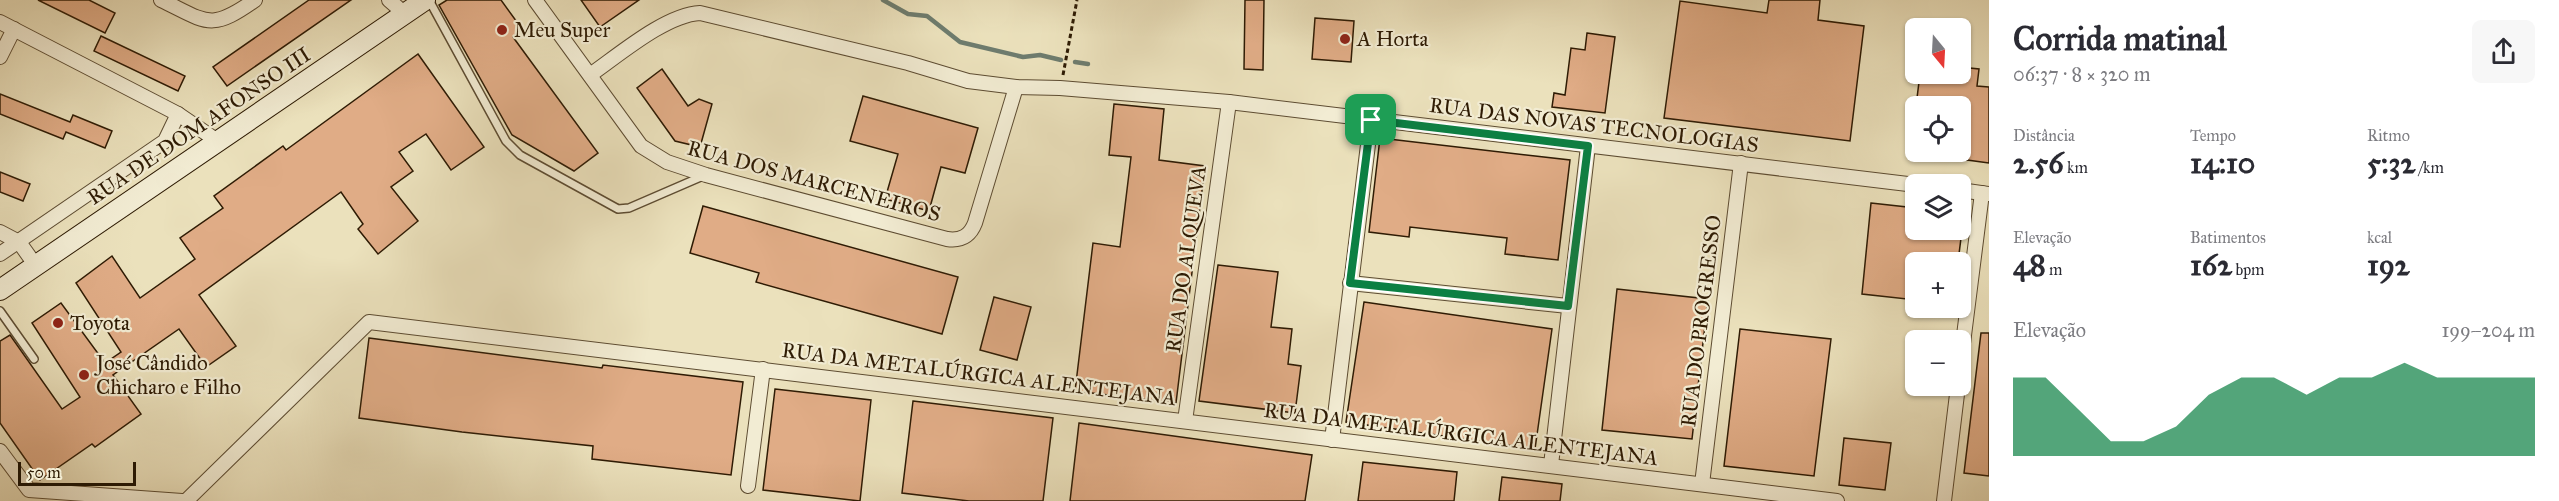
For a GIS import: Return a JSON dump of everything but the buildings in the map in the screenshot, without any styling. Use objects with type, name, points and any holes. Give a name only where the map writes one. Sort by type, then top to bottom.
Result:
[{"type":"main road","name":"RUA DE DOM AFONSO III","points":[[0,290],[427,0]]},
{"type":"street","points":[[161,0],[193,17],[210,22],[228,18],[255,0]]},
{"type":"street","points":[[389,0],[405,14]]},
{"type":"street","name":"RUA DOS MARCENEIROS","points":[[535,0],[641,146],[667,162],[706,175],[947,240],[961,239],[972,230],[1016,87]]},
{"type":"street","name":"RUA DAS NOVAS TECNOLOGIAS","points":[[590,75],[667,22],[677,17],[699,13],[908,63],[968,81],[1016,87],[1060,88],[1229,102],[1905,184]]},
{"type":"street","points":[[0,22],[178,114],[219,142]]},
{"type":"street","points":[[0,57],[14,29]]},
{"type":"street","name":"RUA DO ALQUEVA","points":[[1185,421],[1229,102]]},
{"type":"street","points":[[0,254],[165,141],[178,114]]},
{"type":"street","points":[[1332,440],[1371,120]]},
{"type":"street","points":[[1551,465],[1588,146]]},
{"type":"street","name":"RUA DO PROGRESSO","points":[[1702,484],[1741,163]]},
{"type":"street","points":[[1965,330],[1985,193]]},
{"type":"street","points":[[0,232],[19,243],[36,266]]},
{"type":"street","points":[[1350,283],[1568,306]]},
{"type":"street","name":"RUA DA METALÚRGICA ALENTEJANA","points":[[186,501],[369,322],[1837,501]]},
{"type":"street","points":[[748,486],[764,369]]},
{"type":"street","points":[[1944,501],[1957,396]]},
{"type":"street","points":[[0,451],[29,489],[182,501]]},
{"type":"lane","points":[[427,0],[506,141],[520,155],[618,209],[629,208],[706,175]]},
{"type":"lane","points":[[0,311],[34,359]]},
{"type":"path","points":[[1060,88],[1077,0]]},
{"type":"waterway","points":[[883,0],[908,14],[927,16],[960,42],[1023,57],[1040,55],[1061,60]]},
{"type":"waterway","points":[[1075,62],[1088,64]]},
{"type":"place","name":"Meu Super","points":[[502,30]]},
{"type":"place","name":"A Horta","points":[[1345,39]]},
{"type":"place","name":"Toyota","points":[[58,323]]},
{"type":"place","name":"José Cândido Chicharo e Filho","points":[[84,375]]},
{"type":"route","points":[[1371,120],[1588,146],[1568,306],[1350,283],[1371,120]]}]
